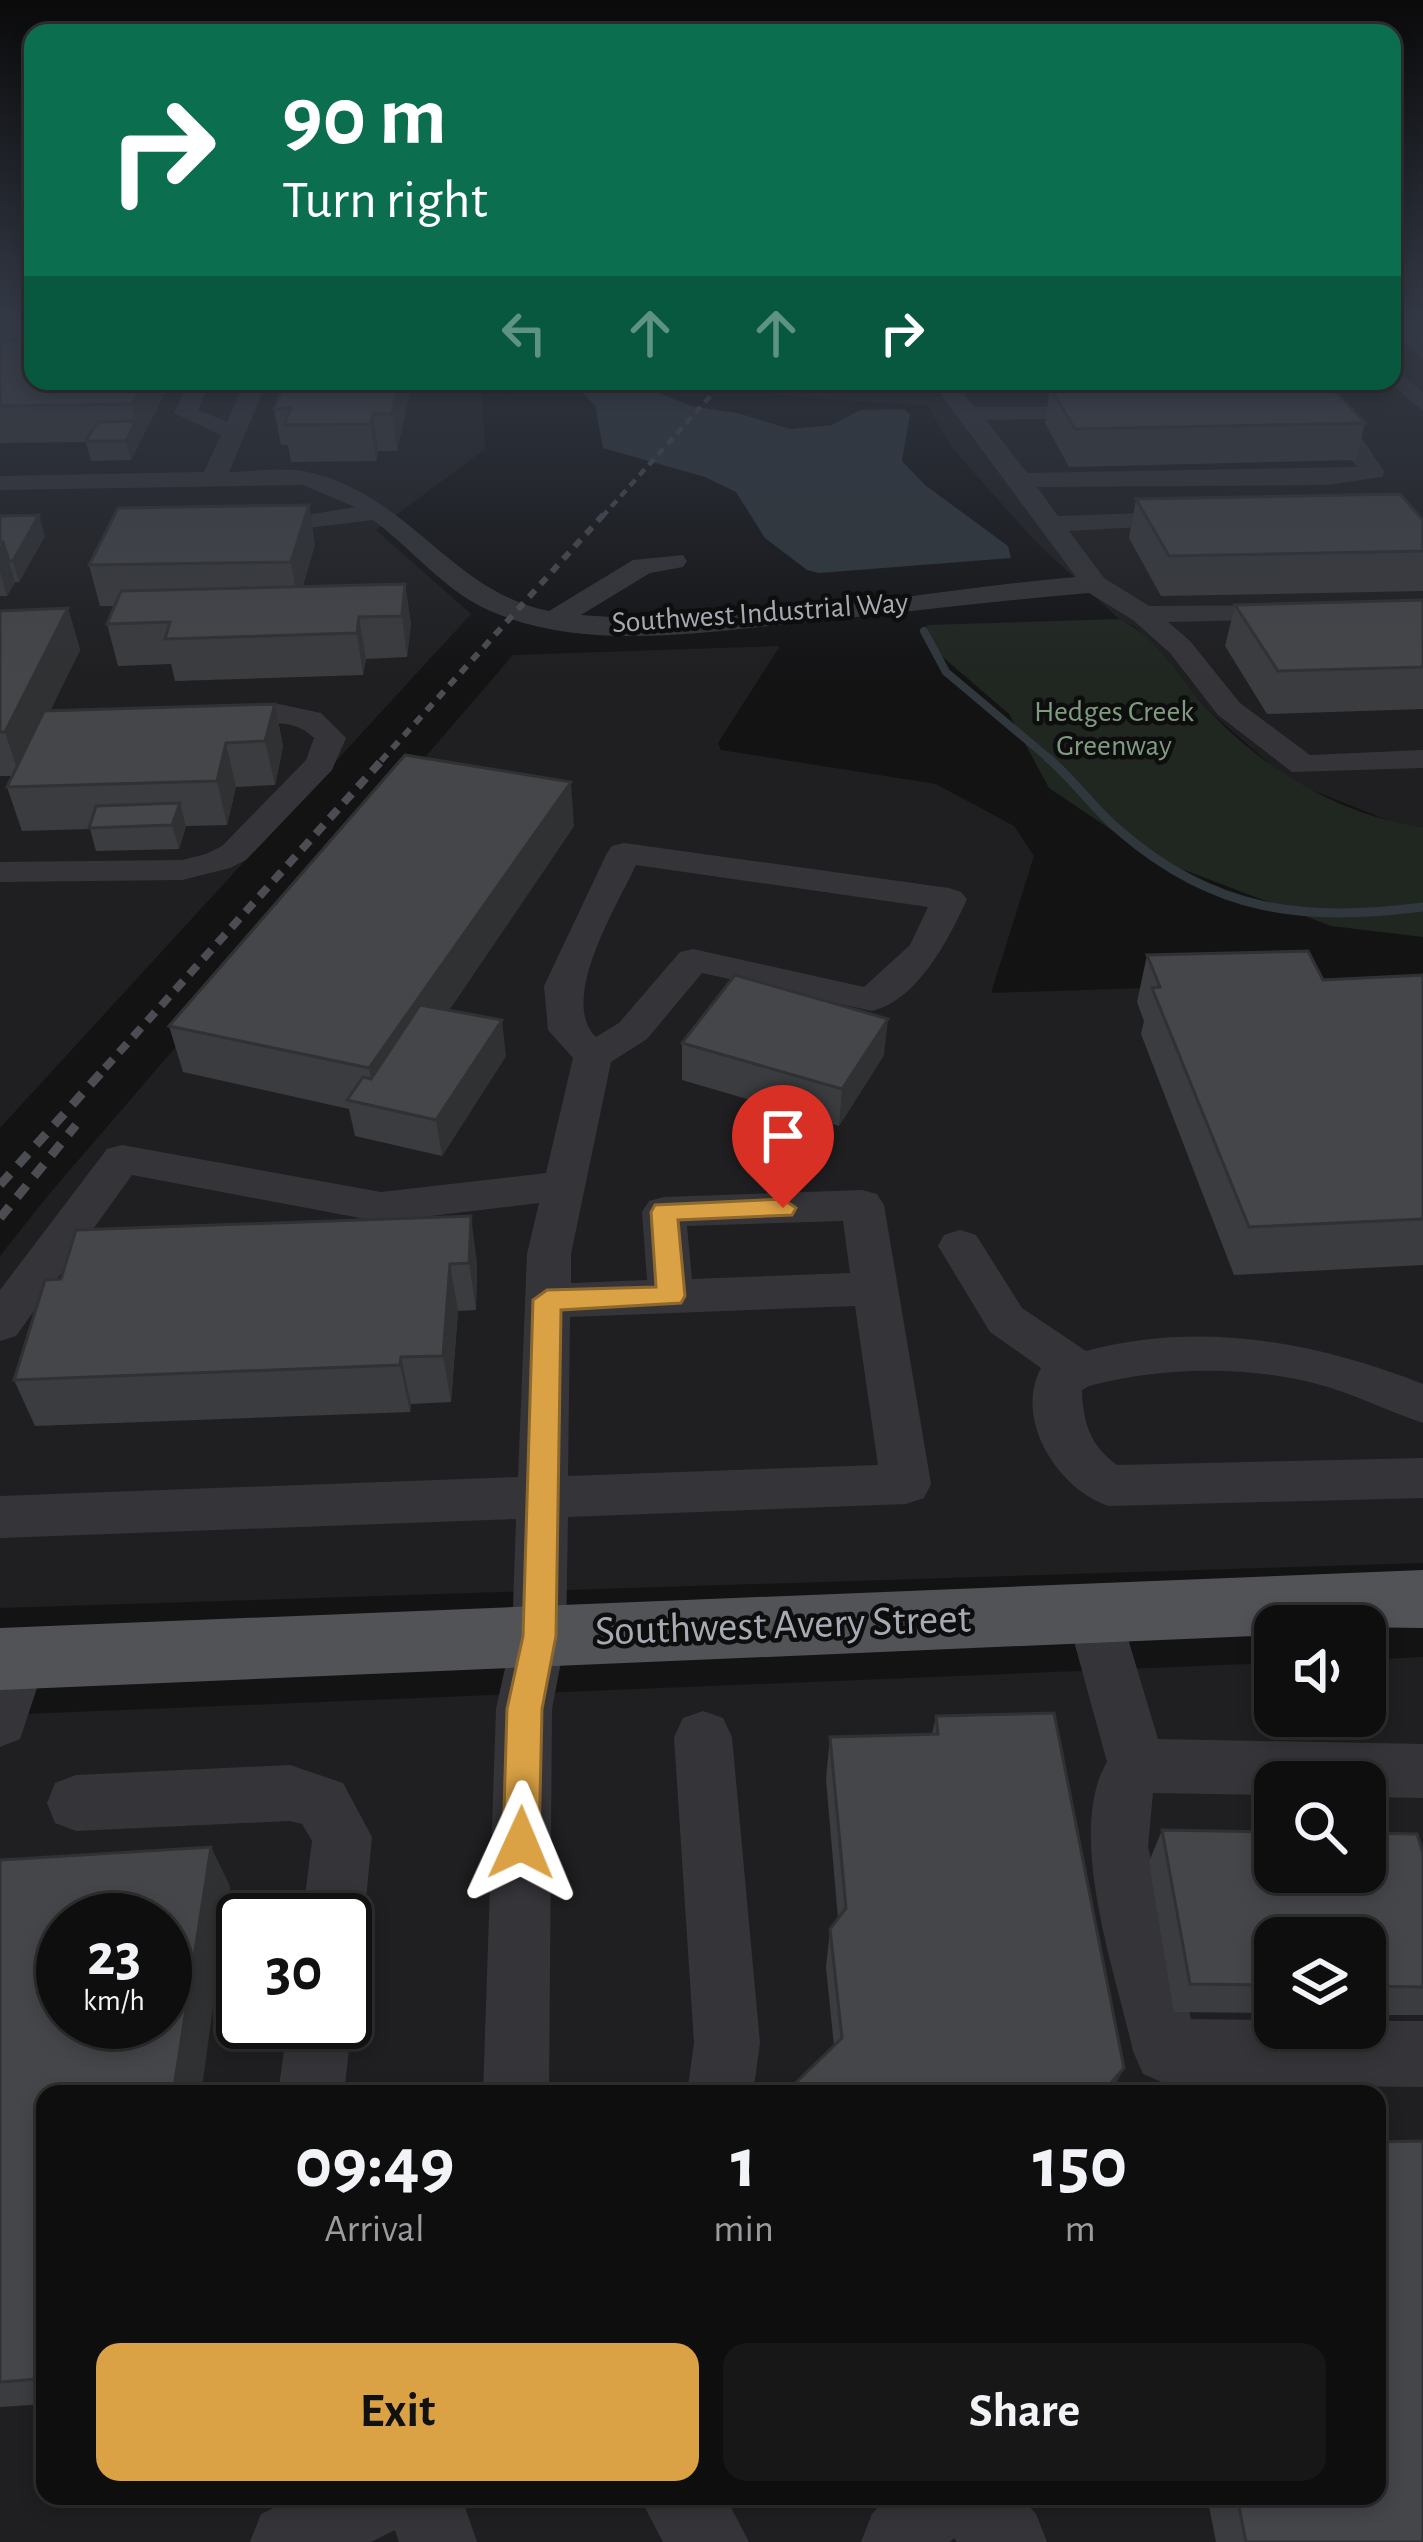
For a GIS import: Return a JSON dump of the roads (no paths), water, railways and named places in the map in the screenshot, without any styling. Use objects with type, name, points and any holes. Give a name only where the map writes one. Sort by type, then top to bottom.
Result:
[{"type":"main road","name":"Southwest Avery Street","points":[[6,1679],[539,1636],[1423,1599]]},
{"type":"street","points":[[214,478],[230,439]]},
{"type":"street","points":[[988,439],[1094,584],[1144,614],[1180,646],[1229,709],[1303,765],[1423,758]]},
{"type":"street","points":[[1020,480],[1327,487],[1373,472],[1342,439]]},
{"type":"street","points":[[0,469],[55,467],[46,482]]},
{"type":"street","name":"Southwest Industrial Way","points":[[0,483],[147,489],[214,478],[305,478],[333,484],[381,511],[497,603],[554,620],[635,626],[702,623],[1094,584]]},
{"type":"street","points":[[223,534],[321,524],[381,511]]},
{"type":"street","points":[[1051,524],[1222,515]]},
{"type":"street","points":[[554,620],[641,566],[674,561]]},
{"type":"street","points":[[1144,614],[1312,610]]},
{"type":"street","points":[[0,872],[182,869],[218,861],[234,853],[328,752],[330,738],[325,727],[309,718],[188,717]]},
{"type":"street","points":[[516,2085],[524,1709],[539,1636],[549,1254],[593,1056],[633,1031],[693,960],[872,1000],[926,950],[949,899],[624,854],[563,986],[567,1030],[593,1056]]},
{"type":"street","points":[[0,1324],[122,1159],[381,1207],[566,1185]]},
{"type":"street","points":[[0,1517],[906,1484],[862,1205],[664,1212],[671,1296]]},
{"type":"street","points":[[960,1246],[1006,1320],[1075,1368]]},
{"type":"street","points":[[547,1300],[876,1289]]},
{"type":"street","points":[[1423,1404],[1272,1357],[1113,1361],[1075,1368],[1058,1381],[1060,1424],[1074,1456],[1092,1477],[1109,1486],[1423,1478]]},
{"type":"street","points":[[1093,1612],[1137,1766],[1121,1793],[1118,1847],[1166,2051],[1423,2054]]},
{"type":"street","points":[[703,1737],[727,2043],[714,2085]]},
{"type":"street","points":[[1137,1766],[1423,1772]]},
{"type":"street","points":[[76,1803],[290,1793],[322,1803],[342,1837],[336,1893]]},
{"type":"street","points":[[312,2085],[317,2049]]},
{"type":"street","points":[[289,2542],[362,2505]]},
{"type":"street","points":[[425,2505],[438,2542]]},
{"type":"street","points":[[684,2505],[710,2542]]},
{"type":"street","points":[[900,2542],[931,2505]]},
{"type":"street","points":[[977,2505],[1008,2542]]},
{"type":"waterway","points":[[924,631],[946,672],[1052,761]]},
{"type":"waterway","points":[[1048,758],[1111,822],[1155,858],[1226,895],[1300,911],[1423,907]]},
{"type":"railway","points":[[602,517],[672,439]]},
{"type":"railway","points":[[381,761],[604,514]]},
{"type":"railway","points":[[105,1068],[384,758]]},
{"type":"railway","points":[[0,1185],[108,1065]]},
{"type":"railway","points":[[0,1218],[76,1125]]},
{"type":"park label","name":"Hedges Creek Greenway","points":[[1114,729]]}]
